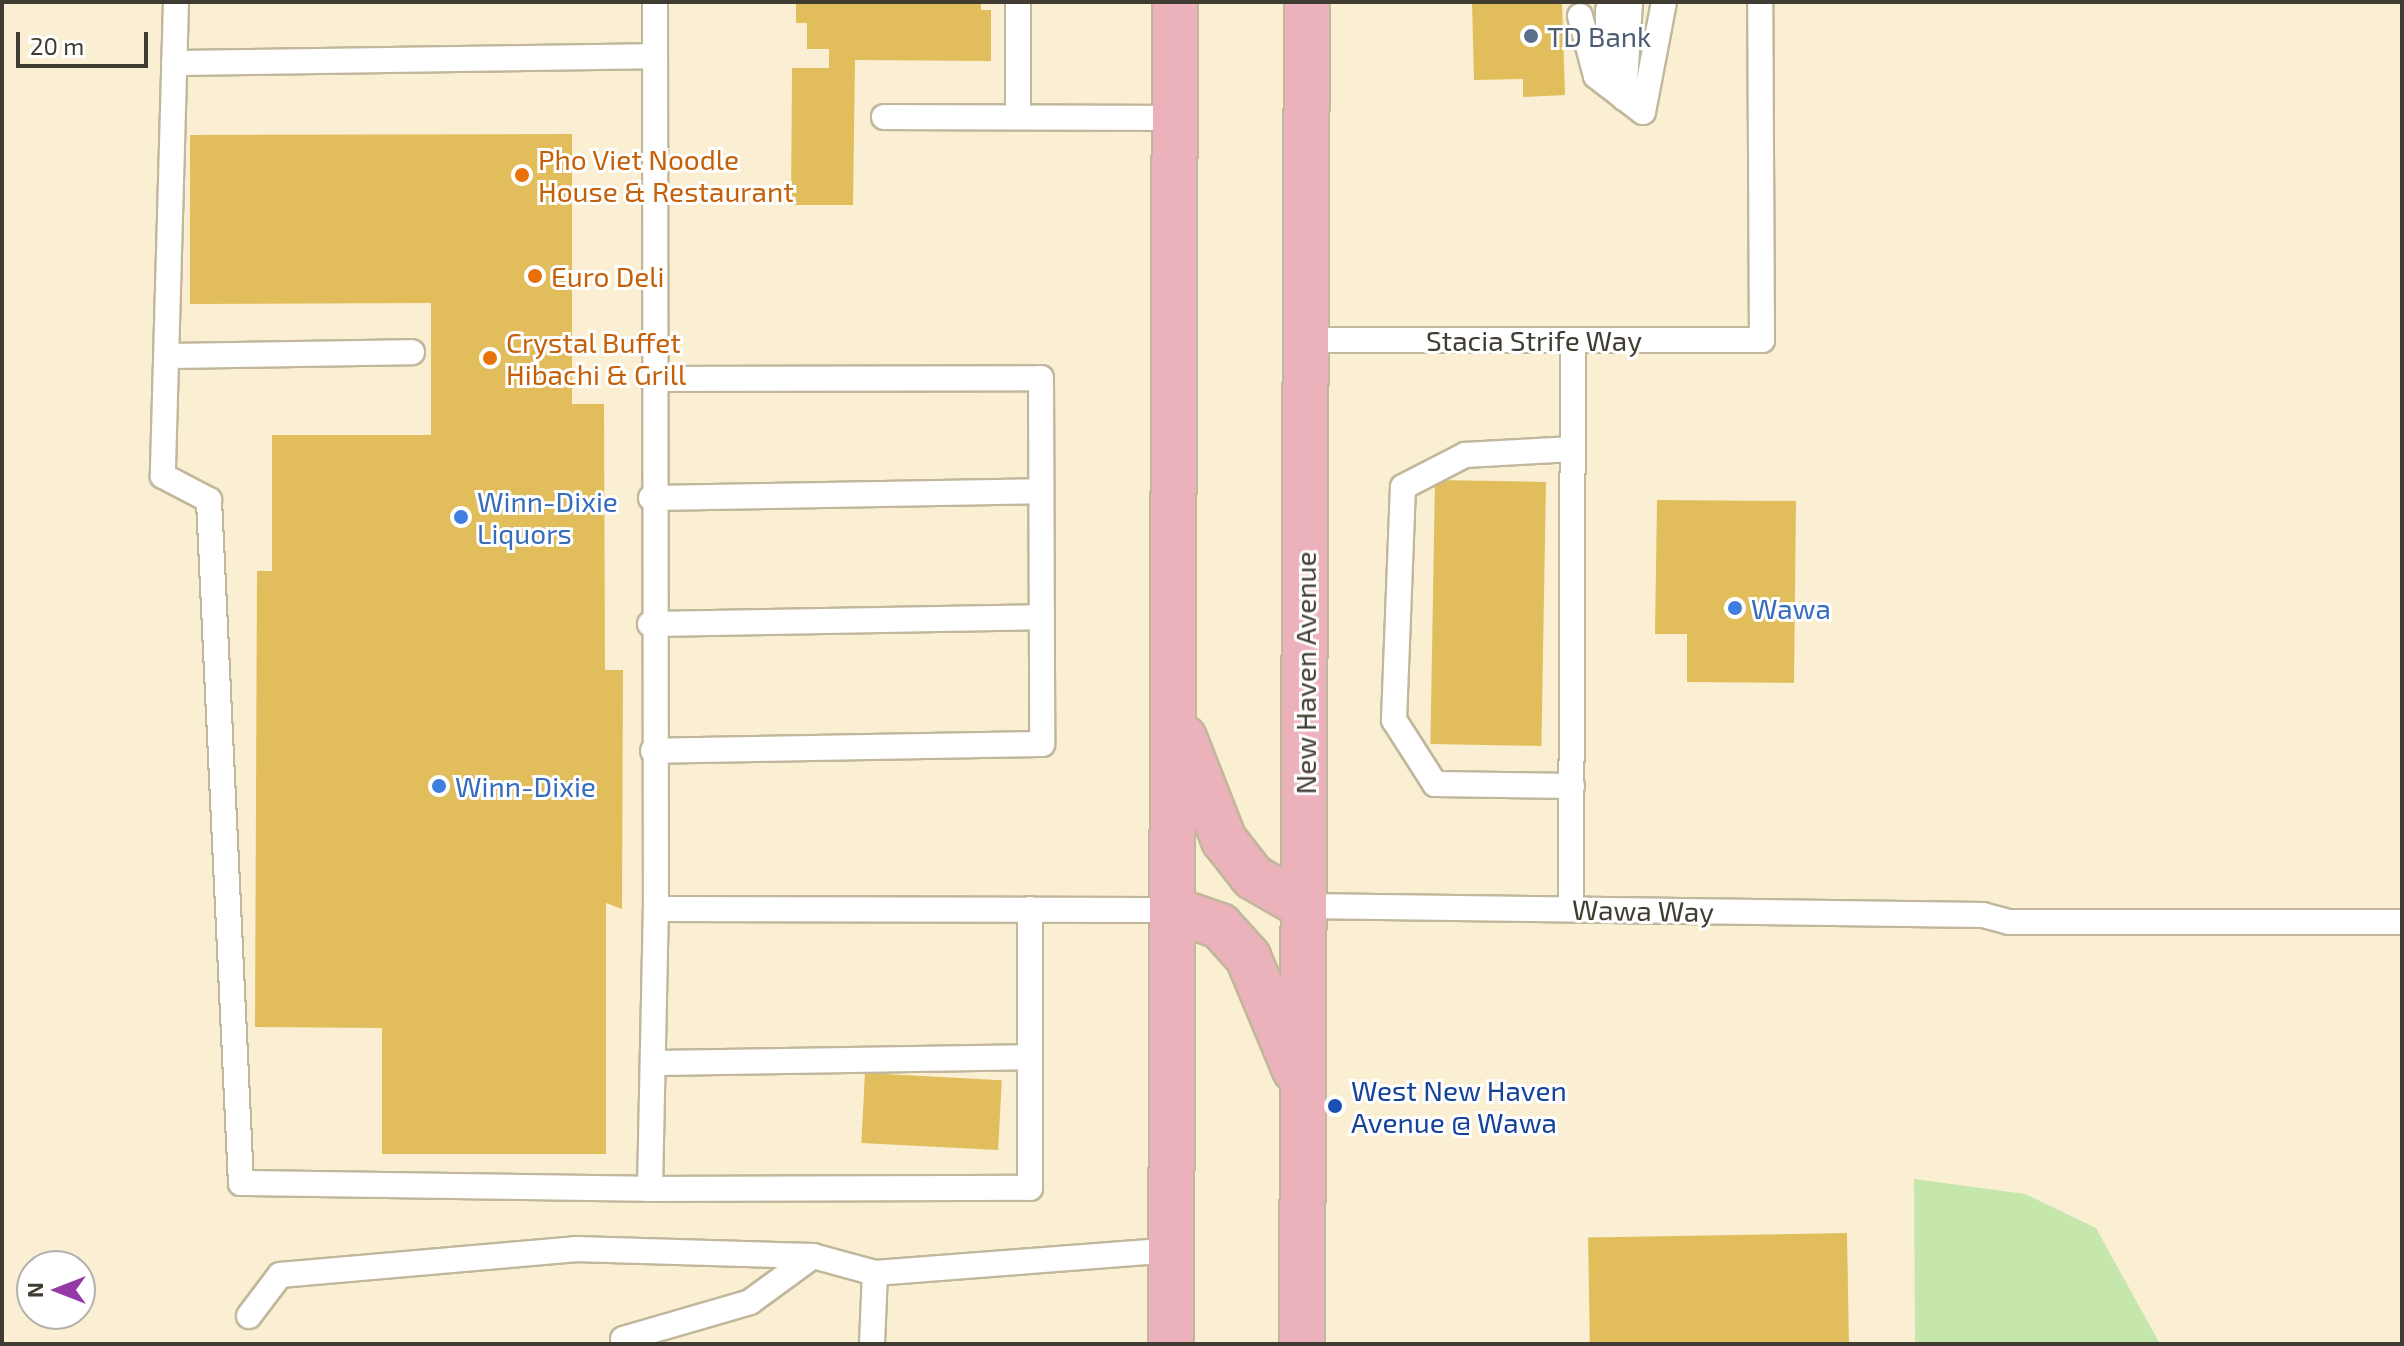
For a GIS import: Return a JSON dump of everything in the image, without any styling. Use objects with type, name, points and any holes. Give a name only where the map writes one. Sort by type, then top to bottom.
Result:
[{"type":"main road","points":[[1171,1344],[1175,2]]},
{"type":"main road","name":"New Haven Avenue","points":[[1302,1344],[1307,2]]},
{"type":"main road","points":[[1174,713],[1224,840],[1253,877],[1303,906]]},
{"type":"main road","points":[[1174,910],[1220,926],[1248,957],[1303,1091]]},
{"type":"lane","points":[[176,2],[163,476],[209,500],[241,1183],[650,1189],[1030,1188],[1030,909]]},
{"type":"lane","points":[[650,1189],[656,909],[650,624],[655,2]]},
{"type":"lane","points":[[1018,2],[1018,117]]},
{"type":"lane","points":[[1625,98],[1664,2]]},
{"type":"lane","name":"Stacia Strife Way","points":[[1306,340],[1762,340],[1760,2]]},
{"type":"lane","points":[[1619,6],[1625,98]]},
{"type":"lane","points":[[1580,16],[1596,76],[1625,98]]},
{"type":"lane","points":[[174,63],[655,56]]},
{"type":"lane","points":[[884,117],[1175,118]]},
{"type":"lane","points":[[1571,909],[1573,340]]},
{"type":"lane","points":[[167,356],[412,352]]},
{"type":"lane","points":[[652,379],[1041,378],[1042,617],[1042,744],[653,751]]},
{"type":"lane","points":[[1572,786],[1435,784],[1394,720],[1403,487],[1465,455],[1573,449]]},
{"type":"lane","points":[[651,498],[1041,491]]},
{"type":"lane","points":[[650,624],[1042,617]]},
{"type":"lane","name":"Wawa Way","points":[[1303,906],[1983,915],[2009,922],[2402,922]]},
{"type":"lane","points":[[656,909],[1174,910]]},
{"type":"lane","points":[[653,1063],[1030,1057]]},
{"type":"lane","points":[[249,1316],[280,1275],[575,1249],[813,1256],[875,1273],[1172,1250]]},
{"type":"lane","points":[[623,1339],[750,1302],[813,1256]]},
{"type":"lane","points":[[872,1344],[875,1273]]},
{"type":"green space","points":[[1914,1179],[2025,1194],[2096,1228],[2160,1344],[1915,1344]]},
{"type":"building","points":[[796,2],[981,2],[981,10],[991,10],[991,61],[855,60],[853,205],[791,205],[792,68],[829,68],[829,49],[807,49],[807,23],[796,23]]},
{"type":"building","points":[[1472,2],[1562,2],[1565,95],[1523,97],[1523,79],[1474,80]]},
{"type":"building","name":"Winn-Dixie","points":[[572,134],[572,404],[604,404],[605,670],[623,670],[622,909],[606,903],[606,1154],[382,1154],[382,1028],[255,1027],[257,571],[272,571],[272,435],[431,435],[431,303],[190,304],[190,135]]},
{"type":"building","points":[[1435,480],[1546,482],[1541,746],[1430,744]]},
{"type":"building","points":[[1657,500],[1796,501],[1794,683],[1687,682],[1687,634],[1655,634]]},
{"type":"building","points":[[865,1073],[1002,1080],[998,1150],[861,1143]]},
{"type":"building","points":[[1847,1233],[1849,1344],[1590,1344],[1588,1238]]},
{"type":"place","name":"TD Bank","points":[[1531,36]]},
{"type":"place","name":"Pho Viet Noodle House & Restaurant","points":[[522,175]]},
{"type":"place","name":"Euro Deli","points":[[535,276]]},
{"type":"place","name":"Crystal Buffet Hibachi & Grill","points":[[490,358]]},
{"type":"place","name":"Winn-Dixie Liquors","points":[[461,517]]},
{"type":"place","name":"Wawa","points":[[1735,608]]},
{"type":"place","name":"Winn-Dixie","points":[[439,786]]},
{"type":"place","name":"West New Haven Avenue @ Wawa","points":[[1335,1106]]}]
